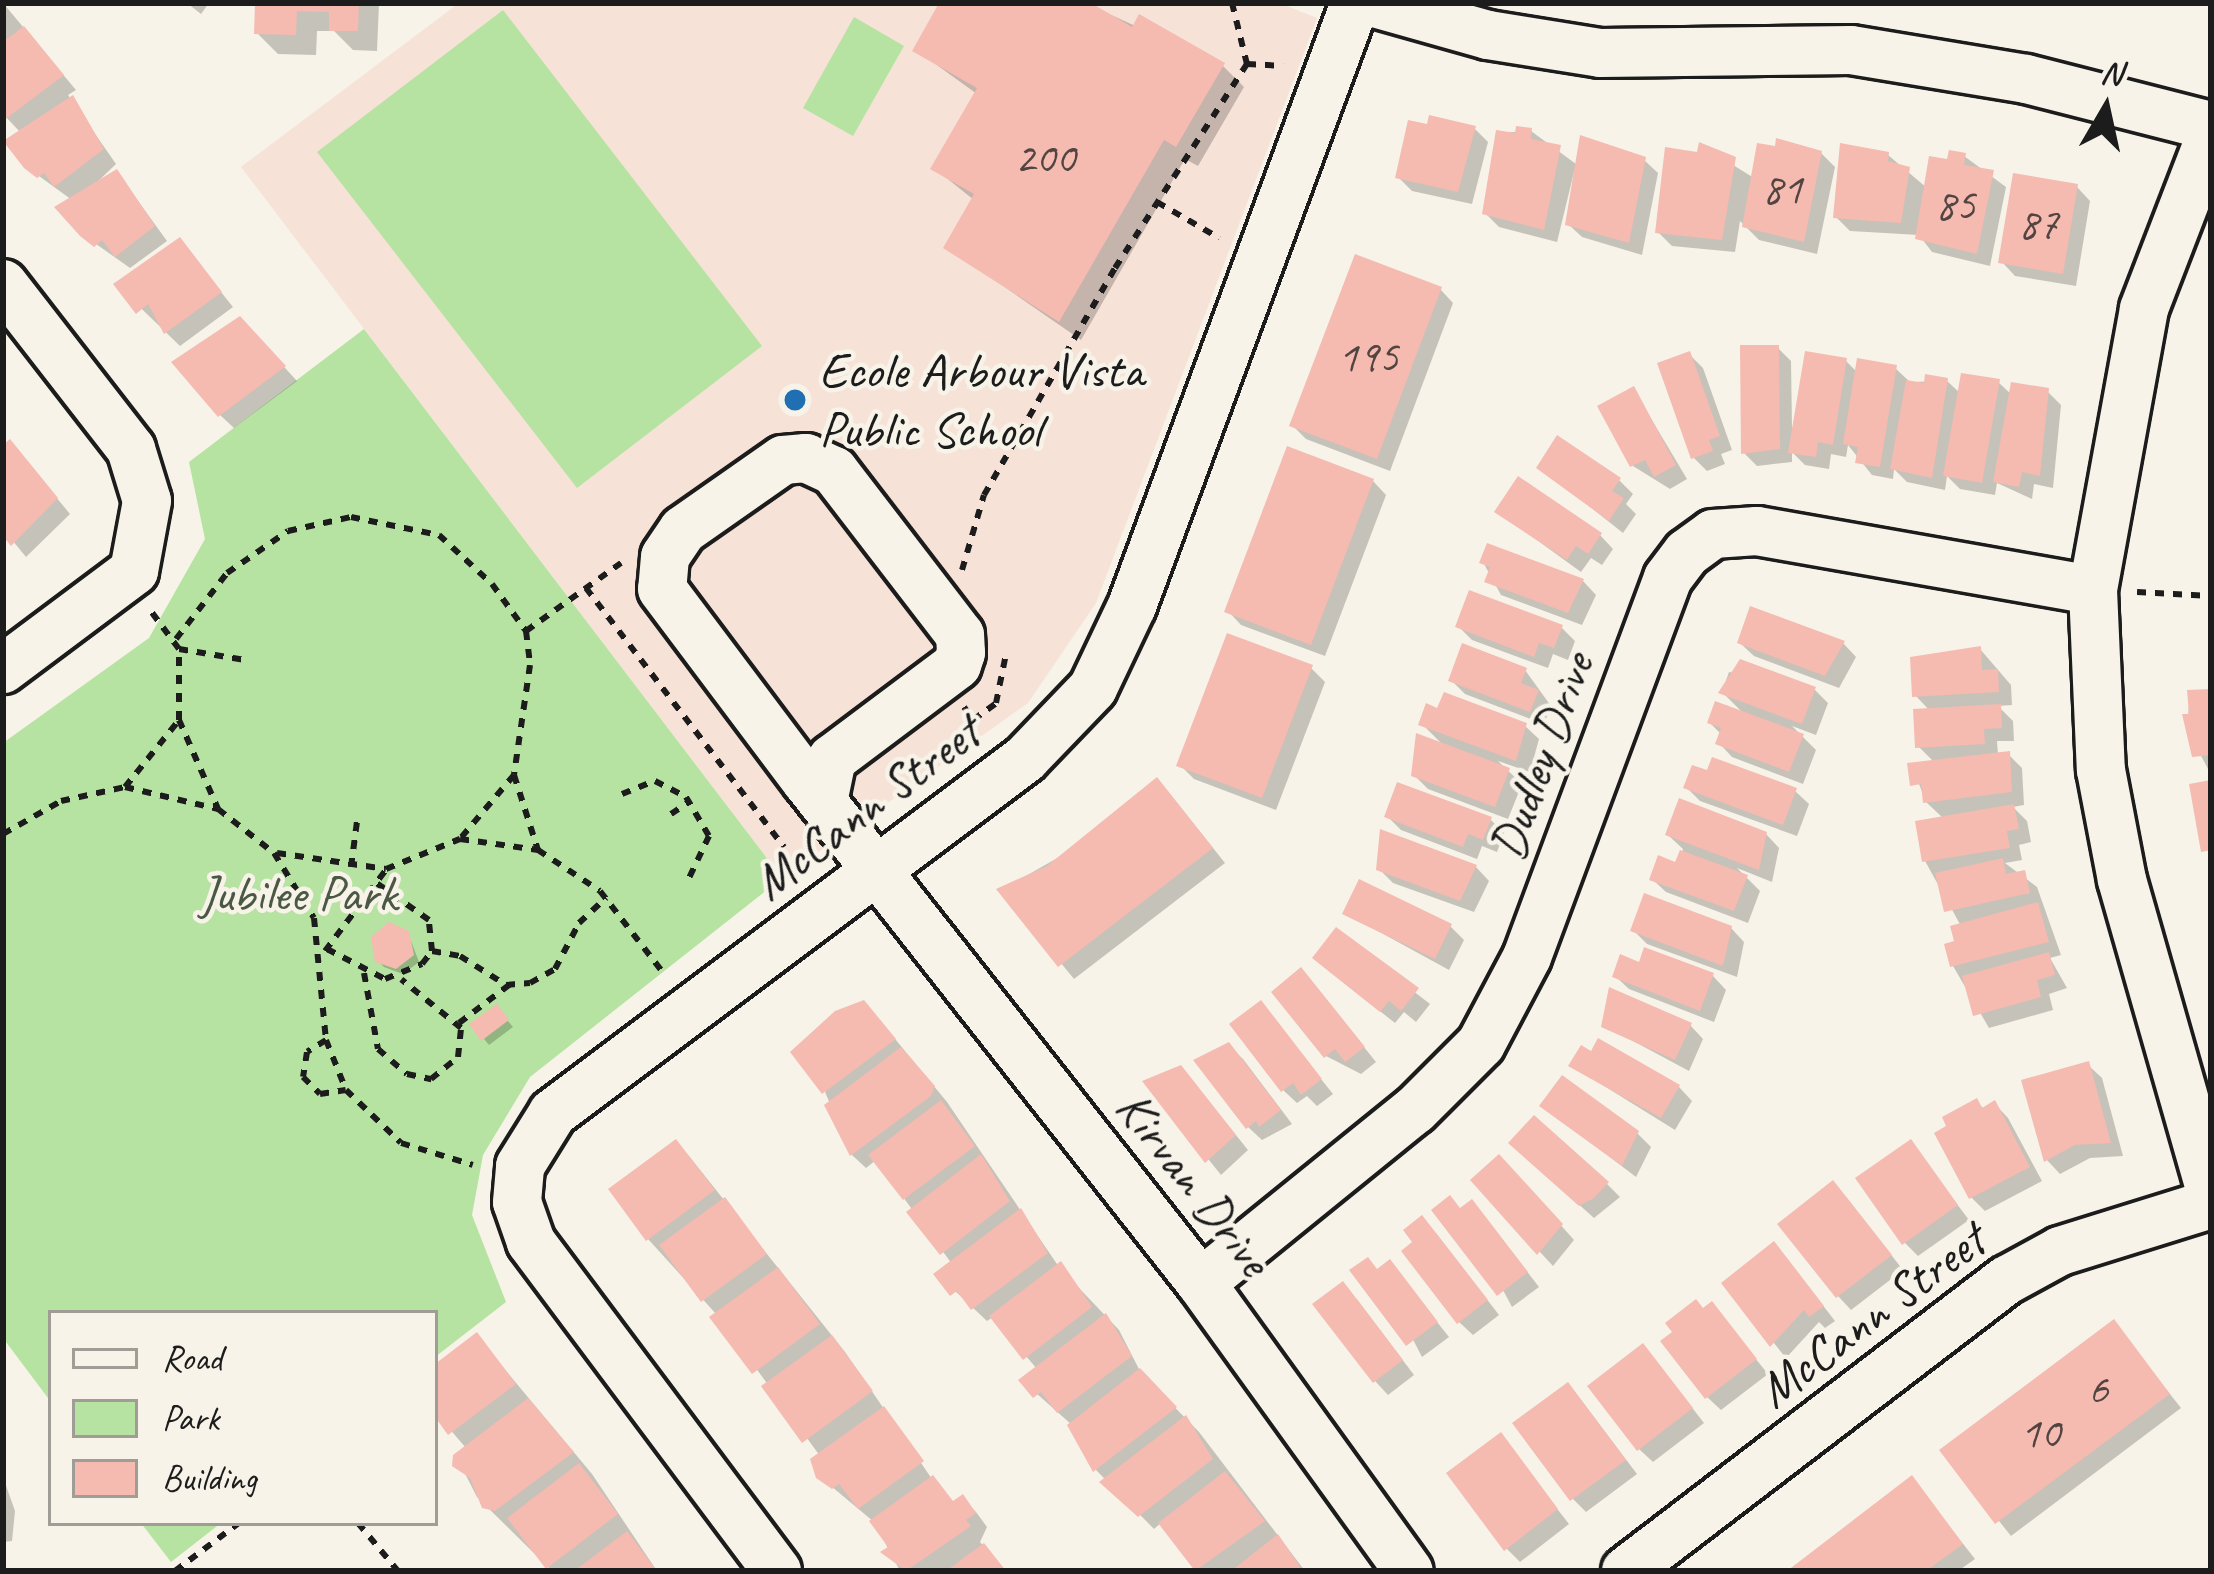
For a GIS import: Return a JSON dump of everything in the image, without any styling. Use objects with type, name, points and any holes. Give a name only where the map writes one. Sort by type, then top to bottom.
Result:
[{"type":"street","name":"McCann Street","points":[[777,1571],[531,1242],[517,1202],[520,1166],[553,1113],[1024,759],[1093,688],[1132,606],[1355,3]]},
{"type":"street","points":[[1374,3],[1506,39],[1600,53],[1851,50],[2026,79],[2211,130],[2144,309],[2093,590],[2105,792],[2211,1193]]},
{"type":"street","points":[[3,284],[131,449],[148,501],[134,571],[3,669]]},
{"type":"street","name":"Kirvan Drive","points":[[823,802],[832,760],[957,665],[960,635],[834,471],[806,458],[783,460],[683,530],[660,571],[662,589],[823,802],[1201,1282],[1409,1571]]},
{"type":"street","name":"Dudley Drive","points":[[1201,1282],[1415,1110],[1481,1044],[1527,957],[1668,578],[1687,553],[1713,534],[1757,531],[2093,590]]},
{"type":"street","name":"McCann Street","points":[[1626,1571],[2008,1280],[2060,1252],[2211,1204]]},
{"type":"path","points":[[960,580],[984,495],[1157,202],[1247,64],[1232,3]]},
{"type":"path","points":[[1247,64],[1283,66]]},
{"type":"path","points":[[1157,202],[1219,238]]},
{"type":"path","points":[[176,639],[255,550],[287,531],[351,517],[440,535],[493,584],[526,631],[530,702],[514,775],[460,839],[386,869],[274,853]]},
{"type":"path","points":[[526,631],[640,550]]},
{"type":"path","points":[[586,588],[784,847]]},
{"type":"path","points":[[2093,590],[2211,596]]},
{"type":"path","points":[[150,610],[176,639],[178,720],[218,809]]},
{"type":"path","points":[[178,649],[245,660]]},
{"type":"path","points":[[125,787],[178,720]]},
{"type":"path","points":[[514,775],[538,850]]},
{"type":"path","points":[[622,794],[664,782],[689,802],[709,836],[688,878]]},
{"type":"path","points":[[3,834],[62,802],[125,787],[218,809],[274,853],[304,898],[325,952],[326,1040],[346,1090],[401,1143],[473,1166]]},
{"type":"path","points":[[670,814],[689,802]]},
{"type":"path","points":[[351,867],[358,814]]},
{"type":"path","points":[[460,839],[538,850],[606,898],[664,975]]},
{"type":"path","points":[[325,952],[386,869]]},
{"type":"path","points":[[375,882],[419,908],[429,920],[432,950]]},
{"type":"path","points":[[459,1023],[510,985],[555,969],[579,923],[606,898]]},
{"type":"path","points":[[432,950],[460,956],[510,985]]},
{"type":"path","points":[[401,979],[432,950]]},
{"type":"path","points":[[325,952],[364,974],[401,979],[459,1023],[462,1048],[453,1065],[431,1079],[406,1074],[378,1049],[364,974]]},
{"type":"path","points":[[326,1040],[307,1052],[303,1077],[320,1094],[346,1090]]},
{"type":"path","points":[[175,1571],[235,1526]]},
{"type":"path","points":[[360,1526],[398,1571]]},
{"type":"shaded area","name":"Ecole Arbour Vista Public School","points":[[459,3],[1279,3],[1317,18],[1096,603],[1028,703],[782,878],[241,167]]},
{"type":"green space","points":[[503,10],[762,346],[577,488],[317,152]]},
{"type":"green space","points":[[854,17],[904,46],[853,136],[803,108]]},
{"type":"green space","name":"Jubilee Park","points":[[364,329],[782,878],[530,1077],[483,1155],[472,1215],[506,1302],[438,1355],[438,1310],[48,1310],[48,1398],[3,1338],[3,743],[149,638],[205,539],[189,462]]},
{"type":"green space","points":[[143,1526],[217,1526],[171,1562]]},
{"type":"building","points":[[255,3],[359,3],[358,31],[329,31],[329,12],[297,11],[296,35],[254,34]]},
{"type":"building","points":[[939,3],[1091,3],[1132,27],[1139,14],[1225,63],[1176,147],[1164,140],[1059,322],[943,248],[974,194],[930,169],[977,88],[912,51]]},
{"type":"building","points":[[24,26],[64,75],[3,121],[3,42]]},
{"type":"building","points":[[73,95],[104,149],[54,187],[44,173],[37,178],[24,168],[3,141]]},
{"type":"building","points":[[1429,115],[1476,126],[1458,192],[1395,178],[1408,120],[1427,124]]},
{"type":"building","points":[[1516,126],[1532,128],[1531,139],[1561,145],[1544,230],[1482,214],[1496,130],[1515,133]]},
{"type":"building","points":[[1580,135],[1646,157],[1629,243],[1565,225]]},
{"type":"building","points":[[1776,138],[1822,151],[1804,242],[1742,227],[1757,143],[1775,146]]},
{"type":"building","points":[[1699,142],[1736,157],[1722,240],[1655,233],[1665,147],[1697,152]]},
{"type":"building","points":[[1840,143],[1889,152],[1888,161],[1910,167],[1901,223],[1833,218]]},
{"type":"building","points":[[1949,150],[1966,153],[1964,165],[1994,170],[1977,254],[1915,239],[1929,156],[1947,159]]},
{"type":"building","points":[[117,169],[155,226],[115,257],[102,240],[94,247],[80,236],[54,207]]},
{"type":"building","points":[[2013,173],[2078,184],[2063,274],[1998,263]]},
{"type":"building","points":[[180,237],[222,292],[164,334],[148,304],[136,314],[113,284]]},
{"type":"building","points":[[1355,254],[1442,287],[1377,459],[1289,426]]},
{"type":"building","points":[[240,316],[286,366],[218,417],[171,362]]},
{"type":"building","points":[[1740,345],[1779,345],[1780,449],[1741,454]]},
{"type":"building","points":[[1690,351],[1720,436],[1709,440],[1713,451],[1691,459],[1657,363]]},
{"type":"building","points":[[1805,351],[1847,358],[1833,445],[1818,442],[1816,457],[1788,453]]},
{"type":"building","points":[[1857,358],[1897,365],[1880,467],[1855,463],[1858,447],[1843,444]]},
{"type":"building","points":[[1961,373],[2000,379],[1982,483],[1943,476]]},
{"type":"building","points":[[1925,374],[1948,378],[1932,478],[1890,469],[1906,380],[1924,383]]},
{"type":"building","points":[[2011,382],[2049,388],[2040,476],[2022,472],[2019,487],[1993,482]]},
{"type":"building","points":[[1634,386],[1676,465],[1654,477],[1645,460],[1630,467],[1597,406]]},
{"type":"building","points":[[1557,435],[1621,478],[1612,491],[1624,498],[1609,521],[1536,468]]},
{"type":"building","points":[[10,439],[58,498],[11,546],[3,536],[3,445]]},
{"type":"building","points":[[1287,446],[1374,479],[1311,645],[1224,612]]},
{"type":"building","points":[[1518,476],[1602,533],[1588,554],[1576,546],[1567,560],[1494,512]]},
{"type":"building","points":[[1487,543],[1584,579],[1568,613],[1484,582],[1490,567],[1479,563]]},
{"type":"building","points":[[1469,590],[1563,625],[1554,648],[1539,643],[1534,657],[1455,627]]},
{"type":"building","points":[[1750,606],[1845,641],[1825,676],[1737,643]]},
{"type":"building","points":[[1227,633],[1313,665],[1262,798],[1176,766]]},
{"type":"building","points":[[1462,643],[1527,668],[1521,683],[1539,690],[1530,712],[1448,681]]},
{"type":"building","points":[[1981,646],[1982,670],[1998,669],[1999,692],[1912,697],[1910,657]]},
{"type":"building","points":[[1740,659],[1816,687],[1802,724],[1718,693]]},
{"type":"building","points":[[2211,689],[2211,755],[2192,757],[2182,714],[2189,714],[2187,690]]},
{"type":"building","points":[[1444,692],[1527,723],[1516,761],[1418,725],[1426,703],[1437,708]]},
{"type":"building","points":[[1715,701],[1804,734],[1789,772],[1715,744],[1721,728],[1707,723]]},
{"type":"building","points":[[2001,704],[2002,728],[1984,729],[1985,744],[1915,748],[1913,709]]},
{"type":"building","points":[[1416,733],[1510,768],[1495,807],[1411,776]]},
{"type":"building","points":[[2010,751],[2012,792],[1923,803],[1921,784],[1910,786],[1907,763]]},
{"type":"building","points":[[1712,757],[1797,788],[1783,825],[1683,788],[1692,765],[1707,770]]},
{"type":"building","points":[[1157,777],[1213,848],[1058,967],[996,889],[1047,866]]},
{"type":"building","points":[[2211,780],[2211,850],[2201,852],[2189,784]]},
{"type":"building","points":[[1397,782],[1492,817],[1483,840],[1468,834],[1463,847],[1384,817]]},
{"type":"building","points":[[1679,798],[1767,832],[1759,870],[1665,835]]},
{"type":"building","points":[[2014,804],[2019,829],[2007,831],[2010,848],[1922,862],[1915,821]]},
{"type":"building","points":[[1380,829],[1477,865],[1460,901],[1376,870]]},
{"type":"building","points":[[1680,850],[1748,875],[1734,911],[1649,880],[1658,855],[1675,862]]},
{"type":"building","points":[[2003,858],[2006,874],[2025,870],[2030,893],[1944,912],[1935,873]]},
{"type":"building","points":[[1359,879],[1452,924],[1435,959],[1342,914]]},
{"type":"building","points":[[1644,893],[1732,926],[1723,966],[1630,931]]},
{"type":"building","points":[[2038,902],[2049,942],[1950,967],[1944,944],[1954,941],[1950,926]]},
{"type":"building","points":[[389,922],[409,931],[414,955],[396,969],[375,962],[371,937]]},
{"type":"building","points":[[1336,927],[1419,988],[1401,1011],[1389,1001],[1380,1012],[1312,958]]},
{"type":"building","points":[[1644,947],[1714,973],[1700,1011],[1612,977],[1620,954],[1639,962]]},
{"type":"building","points":[[2049,952],[2055,975],[2037,980],[2041,997],[1973,1016],[1962,976]]},
{"type":"building","points":[[1301,967],[1365,1047],[1345,1062],[1335,1049],[1324,1058],[1271,992]]},
{"type":"building","points":[[1609,987],[1692,1023],[1675,1060],[1601,1027]]},
{"type":"building","points":[[864,1000],[896,1039],[822,1094],[790,1052],[835,1011]]},
{"type":"building","points":[[1261,1000],[1322,1079],[1301,1095],[1293,1083],[1281,1092],[1229,1024]]},
{"type":"building","points":[[497,1004],[509,1020],[481,1041],[469,1024]]},
{"type":"building","points":[[1598,1038],[1680,1085],[1661,1118],[1568,1066],[1581,1045],[1591,1051]]},
{"type":"building","points":[[1229,1042],[1281,1110],[1259,1127],[1256,1121],[1246,1129],[1193,1060]]},
{"type":"building","points":[[901,1047],[935,1086],[931,1096],[850,1156],[824,1105]]},
{"type":"building","points":[[2089,1061],[2111,1143],[2075,1145],[2044,1162],[2021,1080]]},
{"type":"building","points":[[1181,1065],[1236,1135],[1205,1163],[1142,1081]]},
{"type":"building","points":[[1562,1075],[1639,1131],[1622,1166],[1539,1106]]},
{"type":"building","points":[[1977,1098],[1982,1108],[1995,1100],[2030,1167],[1969,1199],[1934,1133],[1946,1126],[1942,1117]]},
{"type":"building","points":[[941,1100],[975,1146],[903,1200],[868,1155]]},
{"type":"building","points":[[1534,1115],[1609,1182],[1594,1198],[1579,1206],[1508,1143]]},
{"type":"building","points":[[676,1139],[715,1190],[646,1241],[608,1189]]},
{"type":"building","points":[[1911,1139],[1958,1205],[1902,1245],[1855,1178]]},
{"type":"building","points":[[981,1154],[1010,1201],[940,1255],[906,1212]]},
{"type":"building","points":[[1499,1154],[1563,1224],[1537,1255],[1470,1180]]},
{"type":"building","points":[[1833,1180],[1892,1255],[1836,1298],[1777,1224]]},
{"type":"building","points":[[1450,1195],[1460,1208],[1472,1199],[1528,1272],[1497,1296],[1431,1210]]},
{"type":"building","points":[[725,1197],[767,1254],[701,1302],[659,1245]]},
{"type":"building","points":[[1021,1208],[1048,1253],[971,1310],[957,1291],[950,1296],[933,1274]]},
{"type":"building","points":[[1422,1215],[1488,1300],[1457,1324],[1401,1251],[1412,1242],[1403,1230]]},
{"type":"building","points":[[1774,1241],[1824,1306],[1809,1317],[1804,1310],[1770,1347],[1721,1283]]},
{"type":"building","points":[[1368,1257],[1377,1269],[1390,1259],[1438,1322],[1406,1346],[1349,1270]]},
{"type":"building","points":[[1061,1261],[1092,1307],[1023,1360],[989,1316]]},
{"type":"building","points":[[778,1267],[820,1324],[752,1374],[709,1317]]},
{"type":"building","points":[[1343,1281],[1403,1360],[1373,1383],[1312,1304]]},
{"type":"building","points":[[1696,1299],[1703,1308],[1712,1301],[1757,1359],[1705,1399],[1660,1341],[1672,1332],[1665,1323]]},
{"type":"building","points":[[1106,1313],[1132,1356],[1057,1413],[1041,1392],[1033,1398],[1018,1380]]},
{"type":"building","points":[[2114,1319],[2170,1394],[1995,1524],[1939,1450]]},
{"type":"building","points":[[477,1332],[516,1384],[448,1435],[438,1421],[438,1362]]},
{"type":"building","points":[[832,1335],[873,1391],[802,1443],[761,1386]]},
{"type":"building","points":[[1643,1343],[1693,1408],[1637,1451],[1587,1386]]},
{"type":"building","points":[[1140,1368],[1177,1407],[1093,1472],[1067,1425]]},
{"type":"building","points":[[1568,1382],[1626,1460],[1570,1501],[1512,1423]]},
{"type":"building","points":[[528,1398],[574,1452],[495,1511],[482,1508],[470,1478],[452,1466],[453,1455]]},
{"type":"building","points":[[884,1406],[924,1461],[858,1509],[839,1484],[832,1489],[816,1478],[810,1459]]},
{"type":"building","points":[[1186,1415],[1213,1459],[1138,1517],[1099,1482]]},
{"type":"building","points":[[1501,1432],[1558,1509],[1504,1551],[1446,1473]]},
{"type":"building","points":[[579,1463],[618,1514],[546,1569],[507,1518]]},
{"type":"building","points":[[1225,1471],[1265,1521],[1195,1571],[1158,1523]]},
{"type":"building","points":[[933,1475],[953,1501],[963,1494],[976,1513],[966,1520],[971,1526],[906,1571],[880,1552],[888,1547],[869,1521]]},
{"type":"building","points":[[1912,1475],[1963,1544],[1926,1571],[1787,1571]]},
{"type":"building","points":[[627,1531],[657,1571],[574,1571]]},
{"type":"building","points":[[1278,1534],[1303,1571],[1231,1571]]},
{"type":"building","points":[[984,1543],[1006,1571],[946,1571]]},
{"type":"place","name":"Ecole Arbour Vista Public School","points":[[795,400]]}]
